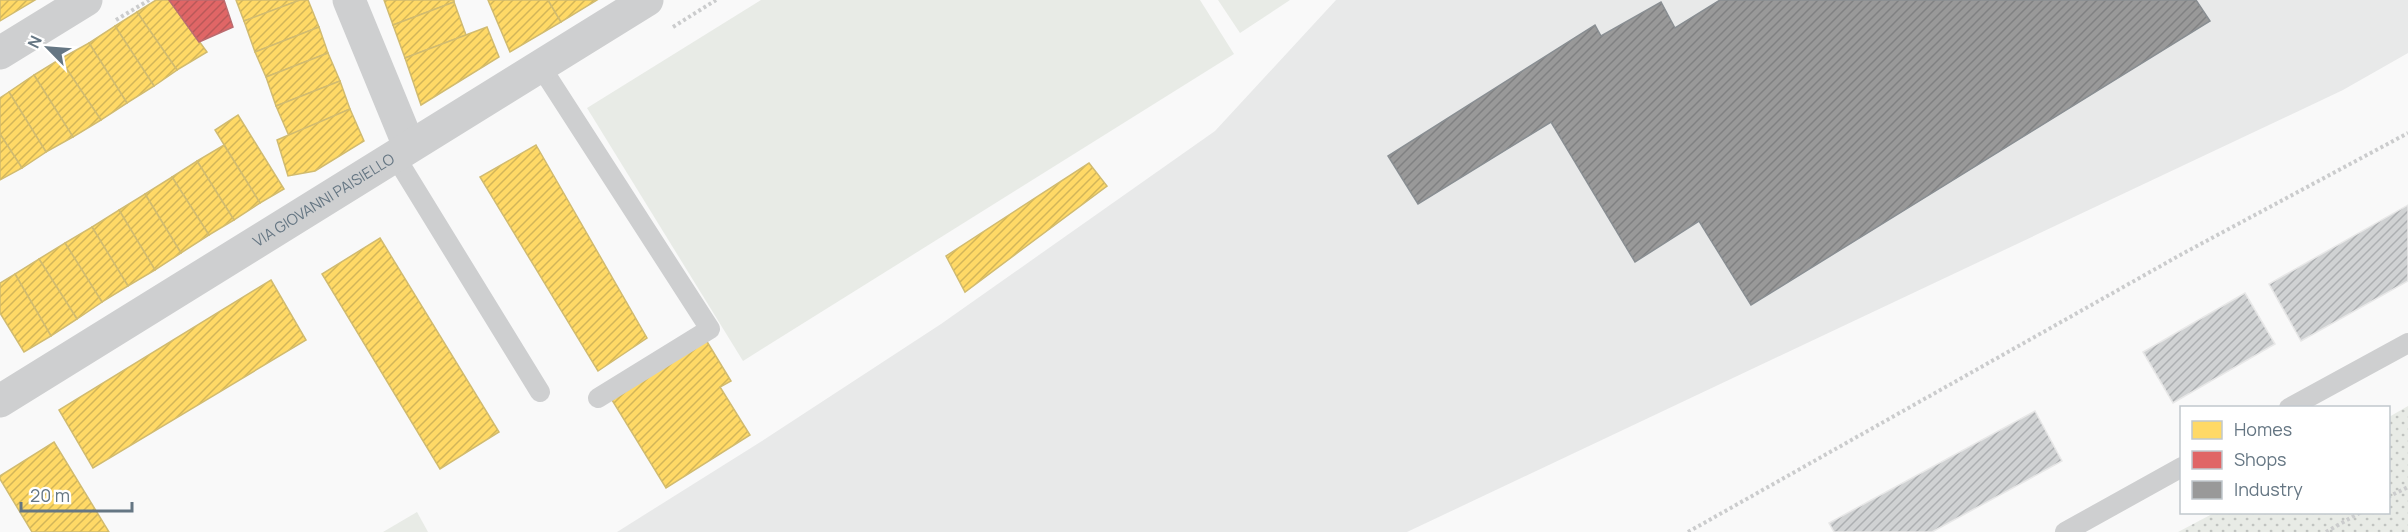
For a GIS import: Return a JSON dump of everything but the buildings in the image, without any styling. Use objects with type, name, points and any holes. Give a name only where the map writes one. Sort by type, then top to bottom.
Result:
[{"type":"street","points":[[0,53],[86,0]]},
{"type":"street","points":[[349,0],[402,151]]},
{"type":"street","name":"VIA GIOVANNI PAISIELLO","points":[[0,401],[647,0]]},
{"type":"lane","points":[[541,67],[710,329],[598,398]]},
{"type":"lane","points":[[402,151],[540,392]]},
{"type":"lane","points":[[2293,406],[2408,343]]},
{"type":"lane","points":[[2065,532],[2180,468]]},
{"type":"path","points":[[1688,532],[2172,260],[2408,133]]},
{"type":"path","points":[[2390,496],[2408,487]]},
{"type":"path","points":[[2326,532],[2359,514]]},
{"type":"shaded area","points":[[761,0],[1200,0],[1234,54],[743,361],[587,108]]},
{"type":"shaded area","points":[[1218,0],[1290,0],[1240,33]]},
{"type":"shaded area","points":[[1336,0],[2408,0],[2408,53],[2343,90],[1407,532],[617,532],[941,324],[1215,131]]},
{"type":"shaded area","points":[[2408,406],[2408,532],[2178,532],[2212,514],[2390,514],[2390,416]]},
{"type":"shaded area","points":[[417,512],[428,532],[383,532]]}]
